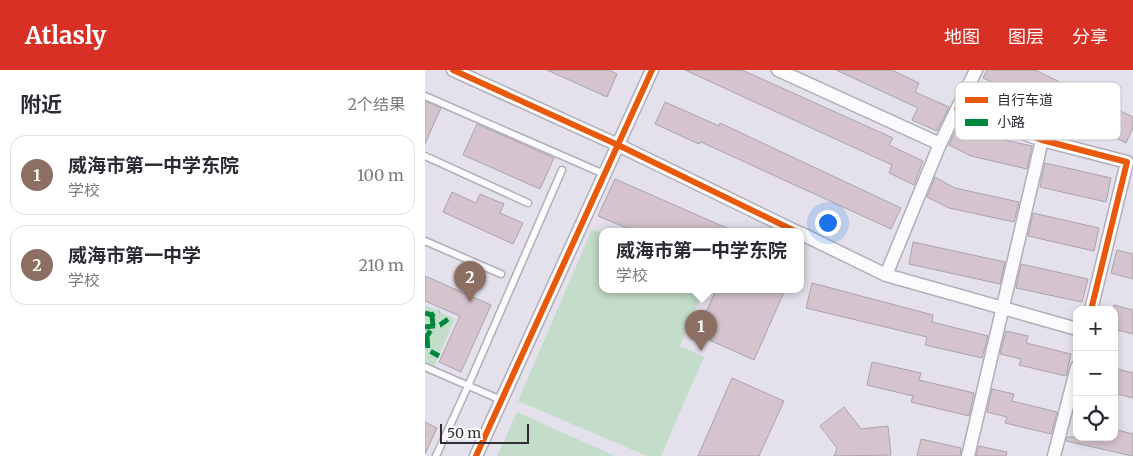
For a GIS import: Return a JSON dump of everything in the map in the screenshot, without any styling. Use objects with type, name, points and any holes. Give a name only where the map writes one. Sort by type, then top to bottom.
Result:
[{"type":"street","points":[[453,70],[618,145],[789,228]]},
{"type":"street","points":[[476,456],[652,70]]},
{"type":"street","points":[[778,70],[940,144]]},
{"type":"street","points":[[970,82],[976,70]]},
{"type":"street","points":[[886,275],[940,144],[955,113]]},
{"type":"street","points":[[968,456],[1001,308],[1042,140],[1127,162],[1092,306]]},
{"type":"street","points":[[804,235],[886,275],[1073,328]]},
{"type":"street","points":[[1054,456],[1073,382]]},
{"type":"lane","points":[[425,96],[604,174]]},
{"type":"lane","points":[[425,156],[528,203]]},
{"type":"lane","points":[[436,456],[469,386],[562,170]]},
{"type":"lane","points":[[425,241],[501,274]]},
{"type":"lane","points":[[425,367],[501,400]]},
{"type":"green space","points":[[592,229],[599,232],[599,293],[703,293],[680,346],[704,357],[661,456],[647,456],[518,401]]},
{"type":"green space","points":[[425,305],[455,319],[434,367],[425,363]]},
{"type":"green space","points":[[517,412],[615,456],[497,456]]},
{"type":"building","points":[[547,70],[609,70],[617,74],[607,97]]},
{"type":"building","points":[[685,70],[742,70],[893,138],[889,145],[923,161],[914,185],[889,173],[892,165]]},
{"type":"building","points":[[836,70],[892,70],[919,83],[915,92],[949,107],[937,131],[912,120],[918,108]]},
{"type":"building","points":[[987,70],[1035,70],[1060,82],[992,82],[983,78]]},
{"type":"building","points":[[425,101],[441,108],[425,144]]},
{"type":"building","points":[[665,102],[719,126],[720,123],[901,208],[891,229],[701,142],[699,144],[655,124]]},
{"type":"building","points":[[1121,111],[1133,117],[1133,128],[1126,143],[1120,140]]},
{"type":"building","points":[[477,124],[554,158],[540,189],[463,155]]},
{"type":"building","points":[[955,132],[955,140],[1004,140],[1032,146],[1027,169],[971,156],[949,145]]},
{"type":"building","points":[[1045,163],[1111,178],[1106,202],[1040,187]]},
{"type":"building","points":[[935,177],[955,188],[1019,202],[1014,222],[949,208],[927,197]]},
{"type":"building","points":[[615,179],[727,228],[626,228],[598,216]]},
{"type":"building","points":[[452,192],[476,203],[480,194],[504,204],[500,213],[523,223],[513,244],[443,212]]},
{"type":"building","points":[[1033,213],[1099,228],[1094,251],[1028,236]]},
{"type":"building","points":[[913,242],[1005,262],[1000,284],[909,264]]},
{"type":"building","points":[[1117,250],[1133,254],[1133,279],[1111,273]]},
{"type":"building","points":[[1021,264],[1088,279],[1082,302],[1016,288]]},
{"type":"building","points":[[425,276],[491,305],[461,372],[439,362],[460,316],[425,301]]},
{"type":"building","points":[[812,283],[933,315],[932,322],[988,336],[982,358],[925,345],[927,337],[806,308]]},
{"type":"building","points":[[715,293],[784,293],[754,360],[696,334]]},
{"type":"building","points":[[1118,306],[1133,310],[1133,334],[1118,330]]},
{"type":"building","points":[[1006,331],[1028,336],[1026,343],[1071,354],[1066,376],[1019,365],[1021,359],[1000,354]]},
{"type":"building","points":[[872,362],[921,373],[919,380],[974,393],[969,416],[911,402],[913,396],[867,385]]},
{"type":"building","points":[[1118,369],[1133,373],[1133,398],[1118,394]]},
{"type":"building","points":[[732,378],[784,401],[759,456],[698,456]]},
{"type":"building","points":[[992,389],[1014,394],[1012,401],[1057,412],[1051,434],[1005,423],[1007,417],[987,412]]},
{"type":"building","points":[[844,407],[861,429],[888,426],[891,455],[834,456],[837,448],[820,426]]},
{"type":"building","points":[[425,422],[437,428],[425,454]]},
{"type":"building","points":[[1118,430],[1133,434],[1133,456],[1066,441],[1067,437],[1073,437],[1073,441],[1118,441]]},
{"type":"building","points":[[921,439],[961,448],[960,456],[917,456]]},
{"type":"building","points":[[979,446],[1007,452],[1006,456],[976,456]]},
{"type":"marked path","points":[[425,313],[432,315],[439,311]]},
{"type":"marked path","points":[[425,339],[433,327],[432,315]]},
{"type":"marked path","points":[[425,327],[440,325],[451,317]]},
{"type":"marked path","points":[[427,338],[428,350],[439,356]]},
{"type":"cycle path","points":[[453,70],[618,145],[789,228]]},
{"type":"cycle path","points":[[476,456],[652,70]]},
{"type":"cycle path","points":[[1042,140],[1127,162],[1092,306]]},
{"type":"place","name":"威海市第一中学","points":[[470,302]]},
{"type":"place","name":"威海市第一中学东院","points":[[701,351]]}]
